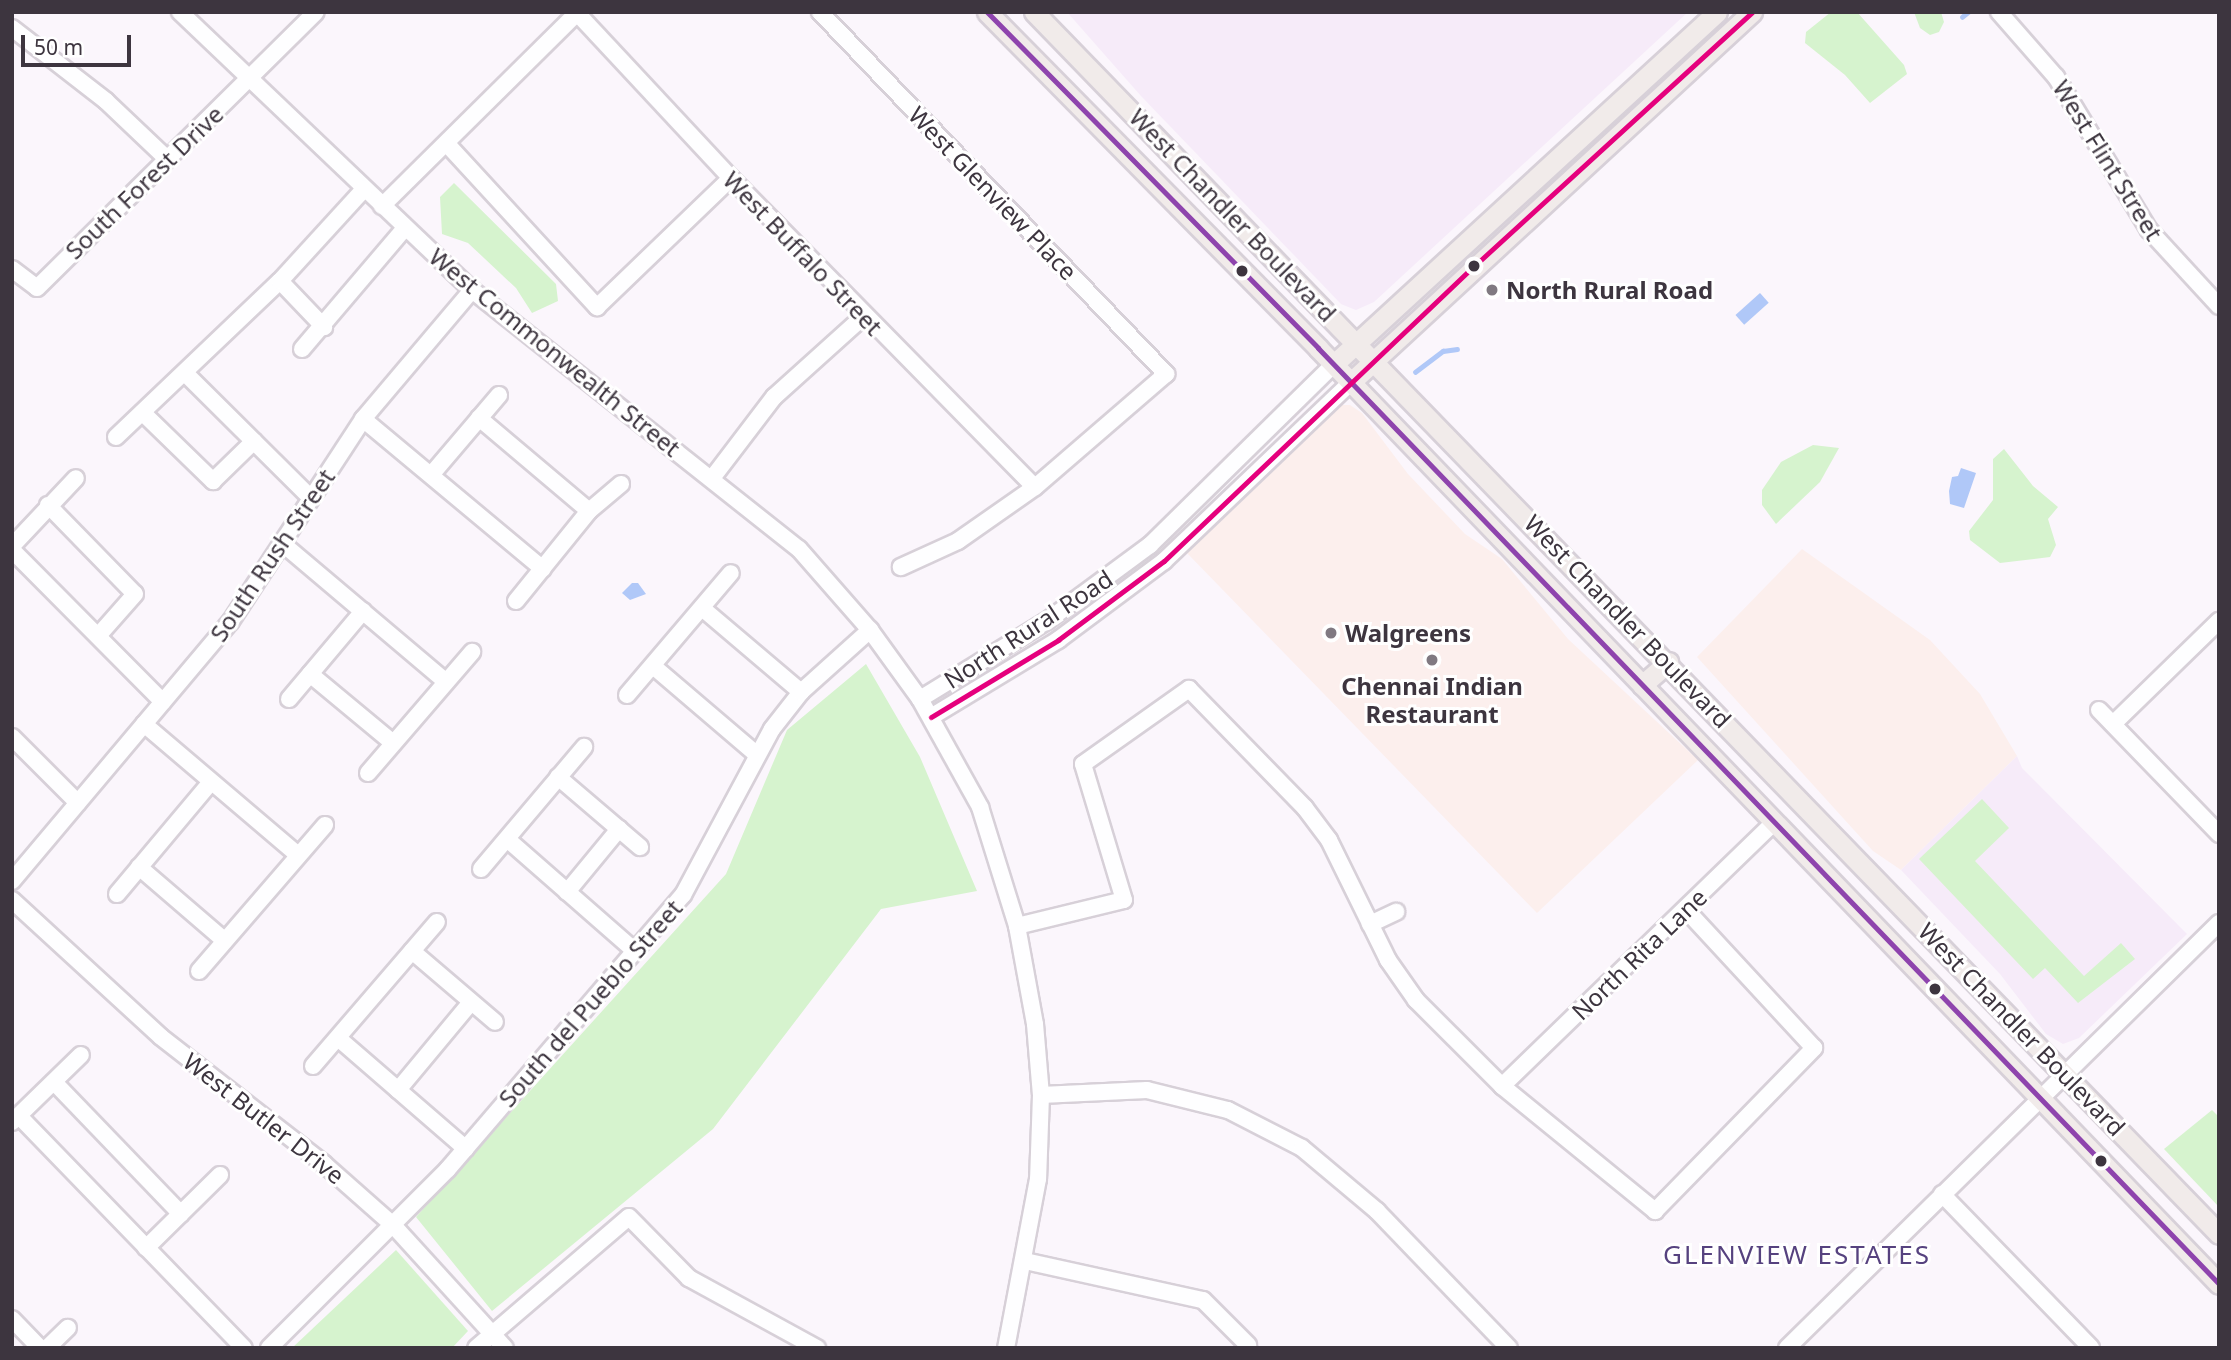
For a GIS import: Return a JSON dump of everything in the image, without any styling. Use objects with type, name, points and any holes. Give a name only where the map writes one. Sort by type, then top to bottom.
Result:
[{"type":"main road","name":"West Chandler Boulevard","points":[[987,12],[1334,364],[2219,1284]]},
{"type":"main road","name":"West Chandler Boulevard","points":[[1034,12],[1375,359],[2219,1234]]},
{"type":"main road","name":"North Rural Road","points":[[1334,364],[1717,12]]},
{"type":"main road","name":"North Rural Road","points":[[1351,382],[1752,12]]},
{"type":"main road","points":[[1642,685],[1668,662]]},
{"type":"street","name":"West Commonwealth Street","points":[[180,12],[253,77],[382,206],[472,290],[713,477],[799,549],[870,630],[920,699],[980,807],[1017,926],[1035,1024],[1041,1095],[1038,1179],[1025,1261],[1006,1348]]},
{"type":"street","name":"South Forest Drive","points":[[12,269],[37,288],[316,12]]},
{"type":"street","name":"West Glenview Place","points":[[820,12],[1166,374],[1035,487]]},
{"type":"street","name":"West Flint Street","points":[[1999,12],[2056,77],[2149,230],[2219,306]]},
{"type":"street","points":[[382,206],[578,13]]},
{"type":"street","name":"West Buffalo Street","points":[[578,13],[864,316],[1035,487]]},
{"type":"street","points":[[12,28],[106,101],[166,158]]},
{"type":"street","points":[[447,144],[597,307],[731,178]]},
{"type":"street","points":[[116,437],[186,374],[280,281],[365,189]]},
{"type":"street","points":[[302,349],[324,327],[405,228]]},
{"type":"street","points":[[280,281],[324,327]]},
{"type":"street","name":"South Rush Street","points":[[12,880],[231,621],[363,419],[472,290]]},
{"type":"street","points":[[713,477],[774,397],[864,316]]},
{"type":"street","name":"North Rural Road","points":[[920,699],[1105,580],[1186,511],[1334,364]]},
{"type":"street","points":[[186,374],[311,498]]},
{"type":"street","name":"North Rural Road","points":[[931,717],[1059,639],[1119,596],[1201,527],[1351,382]]},
{"type":"street","points":[[431,475],[499,395]]},
{"type":"street","points":[[143,412],[212,481],[254,441]]},
{"type":"street","points":[[479,418],[589,511]]},
{"type":"street","points":[[363,419],[543,569]]},
{"type":"street","points":[[76,478],[48,505],[12,548],[163,702]]},
{"type":"street","points":[[516,601],[589,511],[621,484]]},
{"type":"street","points":[[901,567],[958,541],[1035,487]]},
{"type":"street","points":[[48,505],[135,594],[98,636]]},
{"type":"street","points":[[1186,511],[1201,527]]},
{"type":"street","points":[[283,544],[445,681]]},
{"type":"street","points":[[627,695],[731,573]]},
{"type":"street","points":[[702,608],[801,692]]},
{"type":"street","points":[[289,699],[363,611]]},
{"type":"street","points":[[2113,724],[2219,621]]},
{"type":"street","name":"South del Pueblo Street","points":[[269,1348],[466,1149],[635,951],[701,867],[757,754],[801,692],[870,630]]},
{"type":"street","points":[[368,774],[472,652]]},
{"type":"street","points":[[653,666],[757,754]]},
{"type":"street","points":[[310,674],[393,743]]},
{"type":"street","points":[[1017,926],[1124,900],[1083,764],[1189,689],[1305,808],[1329,840],[1370,924],[1416,999],[1502,1086],[1655,1211],[1814,1048],[1686,910]]},
{"type":"street","points":[[2099,710],[2219,834]]},
{"type":"street","points":[[144,724],[298,855]]},
{"type":"street","points":[[15,744],[78,803]]},
{"type":"street","points":[[481,869],[584,747]]},
{"type":"street","points":[[558,778],[640,847]]},
{"type":"street","points":[[117,894],[211,782]]},
{"type":"street","name":"North Rita Lane","points":[[1502,1086],[1774,822]]},
{"type":"street","points":[[199,971],[325,825]]},
{"type":"street","points":[[567,892],[619,829]]},
{"type":"street","points":[[507,839],[635,951]]},
{"type":"street","points":[[139,867],[225,940]]},
{"type":"street","name":"West Butler Drive","points":[[12,900],[161,1037],[324,1164],[393,1225],[505,1348]]},
{"type":"street","points":[[1370,924],[1396,912]]},
{"type":"street","points":[[313,1066],[437,922]]},
{"type":"street","points":[[1790,1347],[2219,923]]},
{"type":"street","points":[[412,951],[495,1023]]},
{"type":"street","points":[[398,1090],[471,1002]]},
{"type":"street","points":[[338,1038],[466,1149]]},
{"type":"street","points":[[81,1055],[15,1119],[244,1348]]},
{"type":"street","points":[[54,1082],[181,1214]]},
{"type":"street","points":[[1041,1095],[1147,1090],[1228,1110],[1301,1148],[1377,1211],[1509,1348]]},
{"type":"street","points":[[146,1248],[220,1175]]},
{"type":"street","points":[[1942,1194],[2091,1348]]},
{"type":"street","points":[[475,1348],[629,1217],[689,1278],[817,1348]]},
{"type":"street","points":[[1025,1261],[1203,1300],[1248,1345]]},
{"type":"street","points":[[12,1319],[40,1348]]},
{"type":"street","points":[[47,1348],[68,1328]]},
{"type":"shaded area","points":[[1067,12],[1688,12],[1374,302],[1356,310],[1341,304],[1141,96]]},
{"type":"shaded area","points":[[1340,405],[1350,405],[1362,413],[1408,474],[1465,534],[1502,559],[1568,639],[1698,760],[1537,913],[1186,552]]},
{"type":"shaded area","points":[[1802,549],[1930,640],[1980,694],[2017,756],[1901,870],[1873,851],[1697,657]]},
{"type":"shaded area","points":[[2017,756],[2022,768],[2187,934],[2079,1038],[2063,1044],[2046,1034],[2000,974],[1901,870]]},
{"type":"green space","points":[[1831,12],[1857,12],[1904,65],[1907,74],[1870,103],[1845,75],[1805,43],[1806,32]]},
{"type":"green space","points":[[1914,12],[1941,12],[1944,22],[1939,32],[1930,35],[1920,28]]},
{"type":"green space","points":[[454,183],[556,284],[558,301],[532,313],[516,288],[468,243],[442,234],[440,197]]},
{"type":"green space","points":[[1813,445],[1839,448],[1820,482],[1776,524],[1762,505],[1762,490],[1781,462]]},
{"type":"green space","points":[[2004,449],[2033,486],[2058,507],[2048,519],[2056,545],[2050,557],[2000,563],[1970,540],[1969,531],[1993,500],[1993,459]]},
{"type":"green space","points":[[866,664],[920,757],[977,891],[881,909],[713,1129],[492,1311],[416,1217],[726,874],[787,730]]},
{"type":"green space","points":[[1982,799],[2009,828],[1975,861],[2084,976],[2121,943],[2135,959],[2078,1003],[2045,968],[2033,979],[1919,859]]},
{"type":"green space","points":[[2212,1110],[2219,1117],[2219,1207],[2164,1149]]},
{"type":"green space","points":[[396,1250],[468,1331],[452,1348],[292,1348]]},
{"type":"water","points":[[1760,293],[1769,303],[1744,325],[1735,315]]},
{"type":"water","points":[[1961,468],[1976,473],[1964,508],[1950,504],[1949,491],[1952,477],[1958,476]]},
{"type":"water","points":[[632,583],[638,583],[646,594],[630,600],[622,593]]},
{"type":"waterway","points":[[1962,17],[1968,12]]},
{"type":"waterway","points":[[1415,372],[1443,351],[1457,349]]},
{"type":"transit line","points":[[987,12],[1318,348],[2219,1284]]},
{"type":"transit line","points":[[931,717],[1058,640],[1164,561],[1473,267],[1752,12]]},
{"type":"place","name":"North Rural Road","points":[[1492,290]]},
{"type":"place","name":"Walgreens","points":[[1331,633]]},
{"type":"place","name":"Chennai Indian Restaurant","points":[[1432,660]]},
{"type":"district","name":"GLENVIEW ESTATES","points":[[1797,1255]]}]
